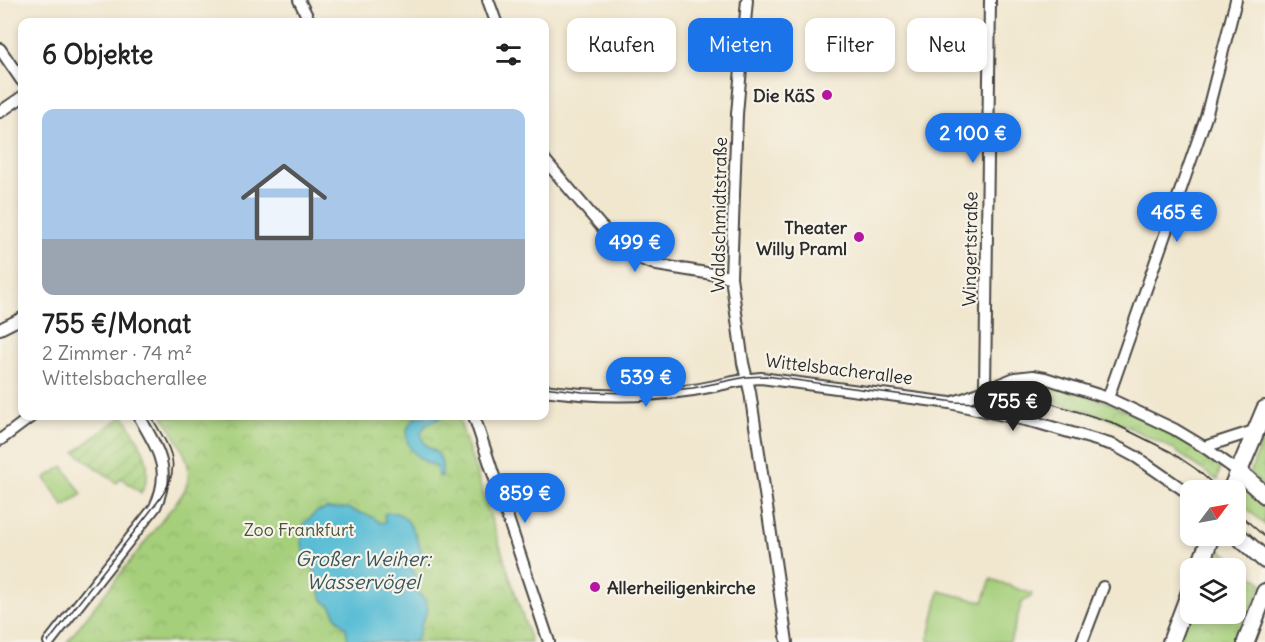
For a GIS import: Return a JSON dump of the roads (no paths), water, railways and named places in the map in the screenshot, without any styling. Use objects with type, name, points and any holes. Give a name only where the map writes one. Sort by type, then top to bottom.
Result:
[{"type":"main road","points":[[1235,480],[1265,409]]},
{"type":"main road","name":"Wittelsbacherallee","points":[[1239,472],[1265,495]]},
{"type":"main road","points":[[1246,642],[1265,592]]},
{"type":"main road","points":[[1171,642],[1180,618]]},
{"type":"street","points":[[299,0],[308,18]]},
{"type":"street","points":[[488,0],[495,18]]},
{"type":"street","name":"Waldschmidtstraße","points":[[747,0],[737,114],[731,277],[787,642]]},
{"type":"street","name":"Wingertstraße","points":[[985,390],[990,0]]},
{"type":"street","points":[[1108,398],[1206,117],[1236,0]]},
{"type":"street","points":[[0,49],[18,75]]},
{"type":"street","points":[[0,112],[18,100]]},
{"type":"street","points":[[549,165],[600,225],[624,249],[638,258],[657,265],[731,277]]},
{"type":"street","points":[[0,329],[18,320]]},
{"type":"street","name":"Wittelsbacherallee","points":[[950,403],[1015,378],[1033,376],[1045,378],[1108,398],[1174,429],[1239,472]]},
{"type":"street","name":"Wittelsbacherallee","points":[[549,391],[583,394],[640,395],[693,390],[747,379],[767,379],[950,403],[996,412],[1113,445],[1136,457],[1180,487]]},
{"type":"street","points":[[985,390],[989,405],[996,412]]},
{"type":"street","points":[[0,440],[28,420]]},
{"type":"street","points":[[49,642],[155,507],[162,486],[163,465],[141,420]]},
{"type":"street","points":[[475,420],[549,642]]},
{"type":"street","points":[[1204,447],[1257,430]]},
{"type":"street","points":[[1082,642],[1103,587]]},
{"type":"water","points":[[413,420],[437,420],[426,425],[421,432],[426,445],[440,458],[442,476],[438,476],[435,466],[424,461],[410,448],[406,437]]},
{"type":"water","name":"Großer Weiher: Wasservögel","points":[[346,508],[372,517],[380,523],[385,522],[384,514],[393,512],[407,520],[412,528],[426,563],[413,565],[412,569],[419,580],[409,584],[426,601],[428,610],[414,642],[348,642],[346,628],[336,617],[332,607],[322,598],[315,572],[303,550],[301,533],[303,525],[316,512]]},
{"type":"tram line","points":[[549,388],[583,392],[638,393],[693,388],[746,377],[766,376],[955,402],[1053,404],[1111,422],[1171,452],[1209,480]]},
{"type":"tram line","points":[[48,642],[167,488],[173,466],[172,457],[153,420]]},
{"type":"tram line","points":[[1246,520],[1265,537]]},
{"type":"place","name":"Die KäS","points":[[827,95]]},
{"type":"place","name":"Theater Willy Praml","points":[[859,237]]},
{"type":"place","name":"Allerheiligenkirche","points":[[595,587]]},
{"type":"park label","name":"Zoo Frankfurt","points":[[299,529]]}]
